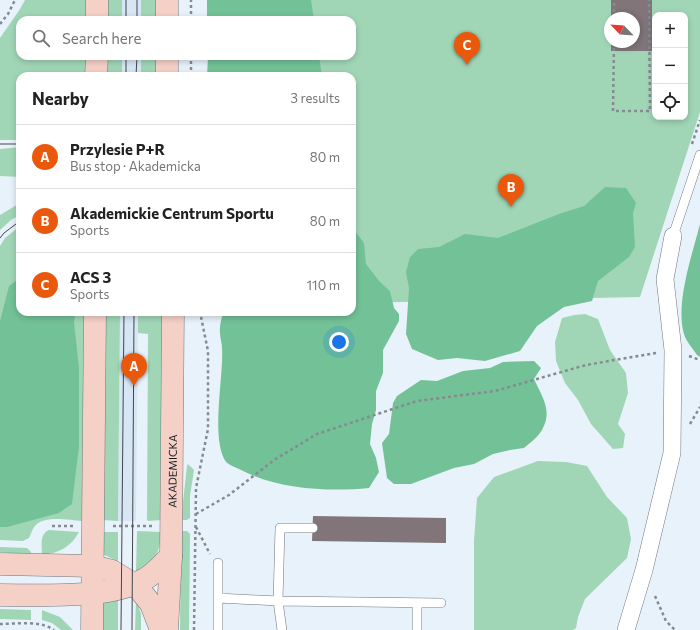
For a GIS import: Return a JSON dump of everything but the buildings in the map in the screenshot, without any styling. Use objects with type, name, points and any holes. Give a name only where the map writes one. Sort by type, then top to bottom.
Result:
[{"type":"street","points":[[97,0],[97,16]]},
{"type":"street","points":[[167,0],[167,16]]},
{"type":"street","points":[[96,60],[96,72]]},
{"type":"street","points":[[167,60],[167,72]]},
{"type":"street","points":[[626,630],[644,570],[672,454],[673,350],[664,279],[672,236]]},
{"type":"street","points":[[92,630],[94,316]]},
{"type":"street","name":"AKADEMICKA","points":[[167,630],[171,556],[173,316]]},
{"type":"street","points":[[0,595],[92,594],[145,580],[171,556]]},
{"type":"street","points":[[0,564],[92,566],[122,575],[134,584],[151,604],[161,630]]},
{"type":"lane","points":[[672,236],[700,155]]},
{"type":"lane","points":[[282,630],[278,601],[280,528],[313,528]]},
{"type":"lane","points":[[218,563],[218,630]]},
{"type":"lane","points":[[218,598],[278,601],[441,603]]},
{"type":"lane","points":[[417,603],[417,630]]},
{"type":"path","points":[[0,24],[16,0]]},
{"type":"path","points":[[191,0],[191,16]]},
{"type":"path","points":[[614,0],[614,12]]},
{"type":"path","points":[[614,48],[613,111],[650,111],[649,0]]},
{"type":"path","points":[[191,60],[191,72]]},
{"type":"path","points":[[194,630],[196,488],[208,429],[208,351],[201,316]]},
{"type":"path","points":[[196,514],[229,495],[274,460],[317,434],[417,401],[494,391],[586,364],[673,350]]},
{"type":"path","points":[[52,526],[195,526]]},
{"type":"path","points":[[195,526],[212,558],[218,563]]},
{"type":"path","points":[[644,570],[666,621],[675,630]]},
{"type":"path","points":[[0,624],[37,624],[50,627],[54,630]]},
{"type":"shaded area","points":[[122,0],[141,0],[141,16],[122,16]]},
{"type":"shaded area","points":[[122,60],[141,60],[141,72],[122,72]]},
{"type":"shaded area","points":[[120,316],[138,316],[136,521],[118,521]]},
{"type":"green space","points":[[25,0],[87,0],[87,16],[16,16],[16,60],[87,60],[87,72],[16,72],[16,140],[0,140],[0,38]]},
{"type":"green space","points":[[107,0],[122,0],[122,16],[107,16]]},
{"type":"green space","points":[[141,0],[157,0],[157,16],[141,16]]},
{"type":"green space","points":[[207,0],[311,0],[313,16],[207,16]]},
{"type":"green space","points":[[280,0],[700,0],[700,112],[640,297],[356,303],[356,72],[290,72],[289,60],[356,60],[356,16],[282,16]]},
{"type":"green space","points":[[106,60],[122,60],[122,72],[106,72]]},
{"type":"green space","points":[[141,60],[156,60],[157,72],[141,72]]},
{"type":"green space","points":[[208,60],[320,60],[321,72],[207,72]]},
{"type":"green space","points":[[16,147],[16,177],[0,176],[0,149]]},
{"type":"green space","points":[[605,187],[626,188],[636,203],[633,213],[635,247],[629,257],[598,281],[592,301],[564,307],[537,326],[520,351],[485,361],[457,358],[438,360],[412,349],[406,334],[409,288],[406,272],[410,257],[418,249],[439,247],[465,234],[498,238],[559,214],[584,206]]},
{"type":"green space","points":[[16,205],[16,217],[0,230],[0,215]]},
{"type":"green space","points":[[700,224],[700,357],[685,337],[682,322],[682,309],[686,279]]},
{"type":"green space","points":[[16,229],[16,316],[84,316],[82,521],[57,519],[44,520],[35,526],[29,538],[23,541],[0,540],[0,246],[5,238]]},
{"type":"green space","points":[[356,232],[364,243],[366,264],[379,281],[390,291],[394,308],[399,314],[399,321],[383,350],[383,373],[376,391],[376,410],[372,424],[370,444],[376,458],[379,472],[369,488],[336,490],[302,488],[285,485],[253,476],[226,462],[221,452],[218,423],[222,360],[220,328],[222,316],[356,316]]},
{"type":"green space","points":[[16,281],[16,316],[75,316],[74,322],[79,368],[79,446],[72,504],[59,513],[7,527],[0,527],[0,321],[9,286]]},
{"type":"green space","points":[[585,314],[598,319],[610,350],[626,373],[628,393],[618,424],[625,434],[623,448],[613,449],[591,424],[578,400],[565,383],[556,361],[555,342],[562,318]]},
{"type":"green space","points":[[105,316],[120,316],[118,521],[103,520]]},
{"type":"green space","points":[[138,316],[163,316],[161,520],[148,521],[147,519],[148,334],[138,333]]},
{"type":"green space","points":[[534,361],[541,368],[534,379],[543,398],[547,416],[540,433],[524,448],[493,454],[474,464],[454,468],[411,484],[394,484],[387,478],[382,443],[389,434],[393,403],[397,396],[421,380],[437,381],[463,371],[490,368],[503,362]]},
{"type":"green space","points":[[538,461],[566,462],[587,466],[607,497],[627,518],[631,539],[627,558],[585,599],[578,617],[576,628],[573,630],[474,630],[474,541],[477,498],[494,477]]},
{"type":"green space","points":[[188,464],[194,470],[190,496],[190,518],[187,520],[181,520],[187,466]]},
{"type":"green space","points":[[49,530],[79,532],[72,542],[64,548],[54,553],[42,555],[42,538]]},
{"type":"green space","points":[[137,531],[161,532],[156,556],[139,573],[136,571]]},
{"type":"green space","points":[[181,531],[187,531],[190,534],[189,630],[180,630]]},
{"type":"green space","points":[[102,532],[118,532],[118,561],[102,554]]},
{"type":"green space","points":[[0,547],[27,548],[31,552],[31,555],[0,552]]},
{"type":"green space","points":[[101,595],[118,595],[118,630],[101,630]]},
{"type":"green space","points":[[136,600],[141,614],[141,630],[135,630]]},
{"type":"green space","points":[[0,609],[31,610],[31,620],[0,619]]},
{"type":"green space","points":[[42,610],[60,617],[73,630],[61,630],[52,623],[42,620]]},
{"type":"tram line","points":[[126,0],[126,16]]},
{"type":"tram line","points":[[137,0],[137,16]]},
{"type":"tram line","points":[[126,60],[126,72]]},
{"type":"tram line","points":[[136,72],[137,60]]},
{"type":"tram line","points":[[0,144],[16,144]]},
{"type":"tram line","points":[[0,238],[16,224]]},
{"type":"tram line","points":[[121,630],[124,316]]},
{"type":"tram line","points":[[132,630],[134,316]]},
{"type":"place","name":"ACS 3","points":[[467,65]]},
{"type":"place","name":"Akademickie Centrum Sportu","points":[[511,207]]},
{"type":"place","name":"Przylesie P+R","points":[[134,386]]}]
